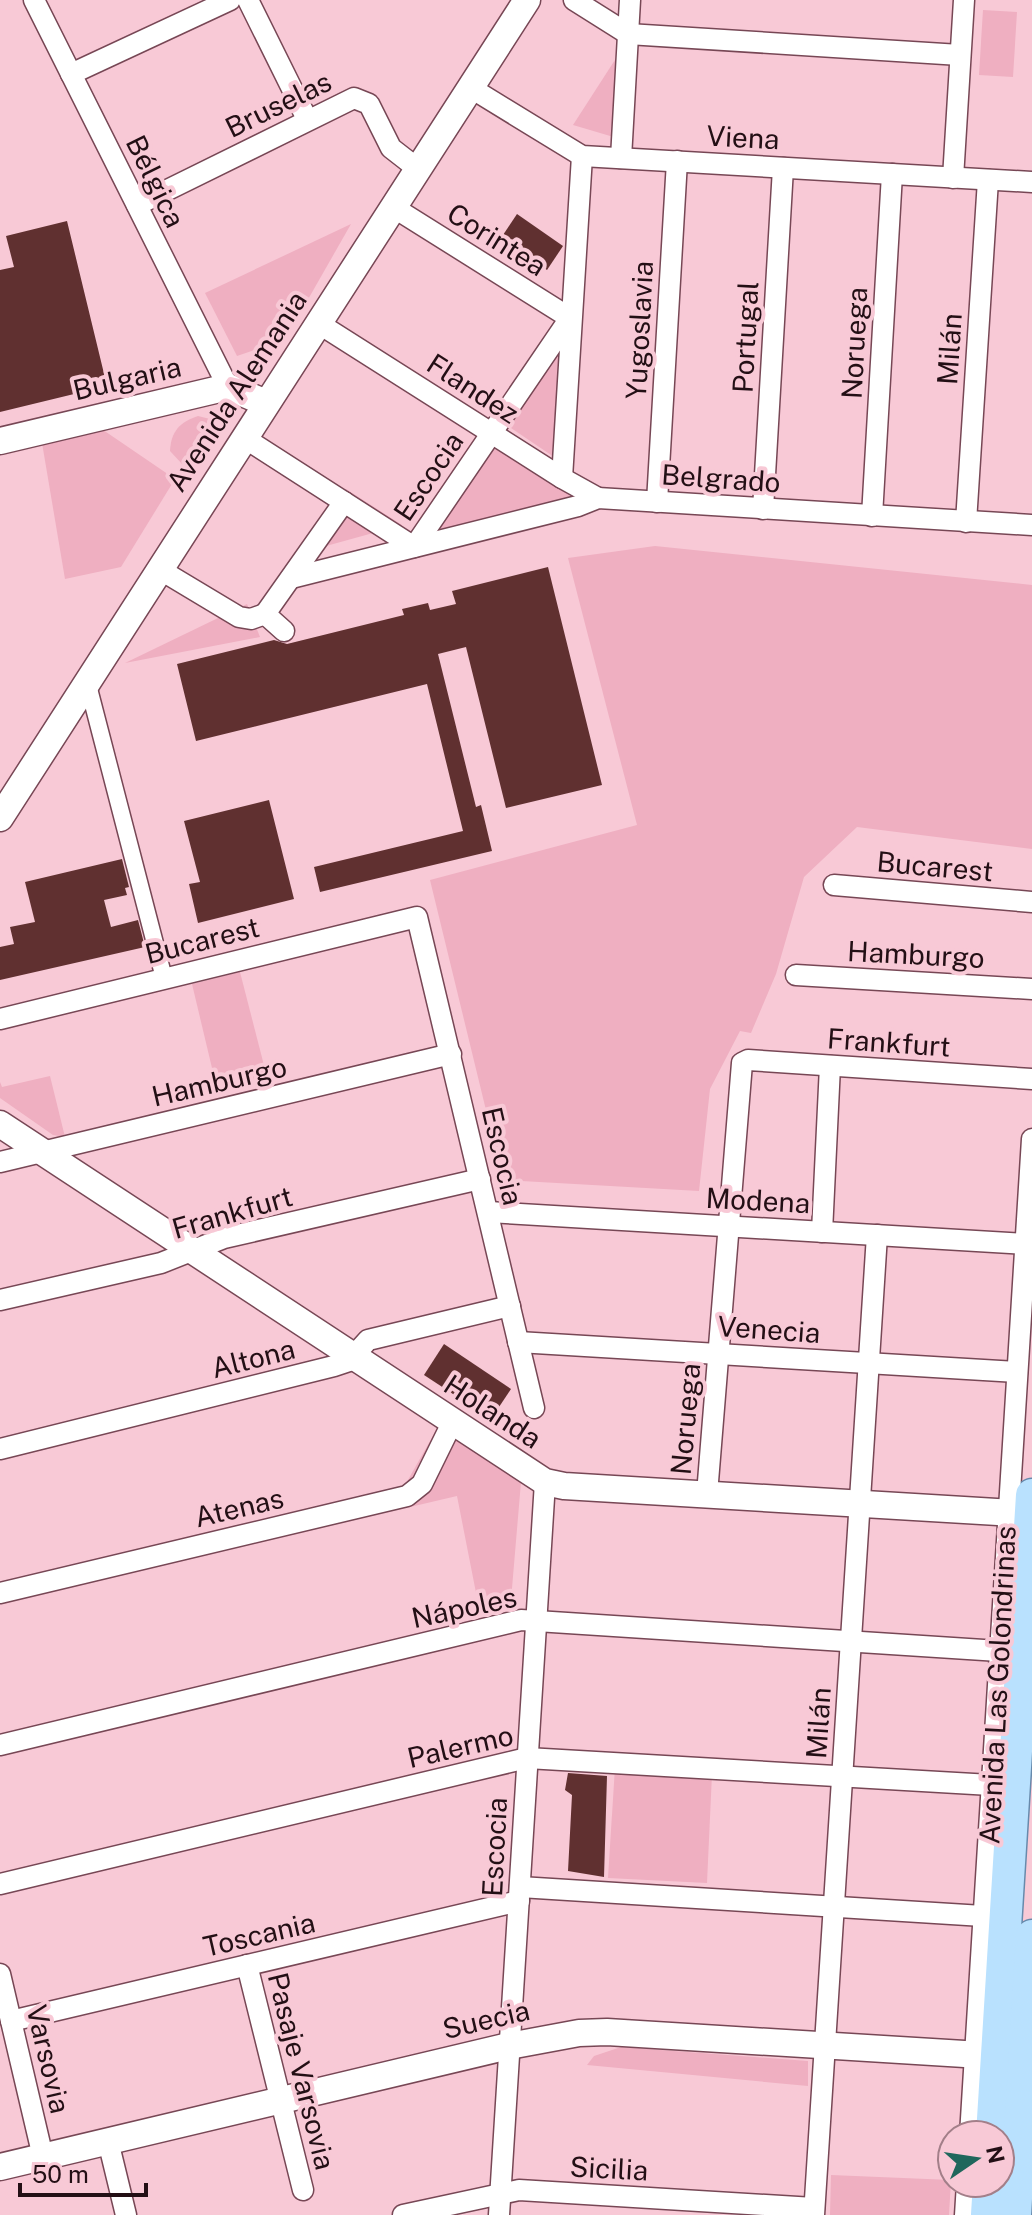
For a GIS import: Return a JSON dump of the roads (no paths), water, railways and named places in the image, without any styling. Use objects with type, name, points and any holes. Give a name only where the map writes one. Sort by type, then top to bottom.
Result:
[{"type":"main road","name":"Avenida Las Golondrinas","points":[[1008,2119],[986,2055],[1026,1509]]},
{"type":"main road","name":"Avenida Las Golondrinas","points":[[1016,2135],[1023,2090],[1032,1936]]},
{"type":"main road","points":[[986,2055],[1012,2048],[1027,2029]]},
{"type":"main road","points":[[986,2055],[1013,2070],[1023,2090]]},
{"type":"street","name":"Bélgica","points":[[34,0],[228,387]]},
{"type":"street","points":[[73,79],[145,37],[159,35],[230,0]]},
{"type":"street","points":[[248,0],[307,119]]},
{"type":"street","name":"Avenida Alemania","points":[[0,818],[527,0]]},
{"type":"street","points":[[574,0],[628,34],[960,55]]},
{"type":"street","points":[[621,158],[630,0]]},
{"type":"street","points":[[953,178],[964,0]]},
{"type":"street","name":"Viena","points":[[471,88],[582,156],[1032,182]]},
{"type":"street","name":"Bruselas","points":[[137,205],[349,98],[365,100],[391,148],[418,169]]},
{"type":"street","name":"Escocia","points":[[562,478],[582,156]]},
{"type":"street","name":"Yugoslavia","points":[[657,502],[677,161]]},
{"type":"street","name":"Portugal","points":[[763,509],[783,168]]},
{"type":"street","name":"Noruega","points":[[872,516],[892,174]]},
{"type":"street","name":"Milán","points":[[966,522],[988,180]]},
{"type":"street","name":"Corintea","points":[[393,207],[570,318]]},
{"type":"street","name":"Escocia","points":[[414,547],[570,318]]},
{"type":"street","name":"Flandez","points":[[318,323],[598,498]]},
{"type":"street","points":[[228,387],[266,403]]},
{"type":"street","name":"Bulgaria","points":[[0,441],[228,387]]},
{"type":"street","points":[[243,437],[414,547]]},
{"type":"street","name":"Belgrado","points":[[291,578],[578,506],[598,498],[1032,525]]},
{"type":"street","points":[[159,569],[239,617],[251,619],[265,614],[344,502]]},
{"type":"street","points":[[265,614],[284,631]]},
{"type":"street","points":[[87,681],[164,978]]},
{"type":"street","name":"Bucarest","points":[[834,885],[1032,902]]},
{"type":"street","name":"Escocia","points":[[417,917],[534,1408]]},
{"type":"street","name":"Bucarest","points":[[0,1019],[417,917]]},
{"type":"street","name":"Hamburgo","points":[[796,975],[1032,989]]},
{"type":"street","name":"Hamburgo","points":[[0,1162],[451,1054]]},
{"type":"street","name":"Noruega","points":[[707,1494],[743,1062]]},
{"type":"street","name":"Frankfurt","points":[[743,1062],[1032,1079]]},
{"type":"street","points":[[822,1232],[830,1066]]},
{"type":"street","name":"Holanda","points":[[0,1124],[545,1482],[860,1504],[1026,1509]]},
{"type":"street","name":"Avenida Las Golondrinas","points":[[973,2119],[986,2055],[983,1916],[999,1651],[1026,1509],[1017,1372],[1032,1139]]},
{"type":"street","name":"Frankfurt","points":[[0,1300],[161,1263],[224,1238],[480,1179]]},
{"type":"street","name":"Modena","points":[[488,1212],[1025,1244]]},
{"type":"street","name":"Milán","points":[[814,2212],[877,1235]]},
{"type":"street","name":"Altona","points":[[0,1449],[334,1366],[352,1357],[365,1342],[373,1338],[510,1306]]},
{"type":"street","name":"Venecia","points":[[518,1342],[1017,1372]]},
{"type":"street","name":"Atenas","points":[[0,1593],[411,1494],[422,1484],[452,1423]]},
{"type":"street","name":"Escocia","points":[[499,2215],[545,1482]]},
{"type":"street","name":"Nápoles","points":[[0,1745],[521,1620],[999,1651]]},
{"type":"street","name":"Palermo","points":[[0,1884],[527,1758],[991,1785]]},
{"type":"street","name":"Toscania","points":[[11,2021],[247,1965],[519,1894],[983,1916]]},
{"type":"street","name":"Pasaje Varsovia","points":[[247,1965],[303,2190]]},
{"type":"street","name":"Varsovia","points":[[0,1974],[43,2157]]},
{"type":"street","name":"Suecia","points":[[0,2167],[509,2046],[579,2033],[607,2032],[986,2055]]},
{"type":"street","points":[[108,2141],[126,2215]]},
{"type":"street","name":"Sicilia","points":[[403,2215],[501,2192],[814,2212]]}]
